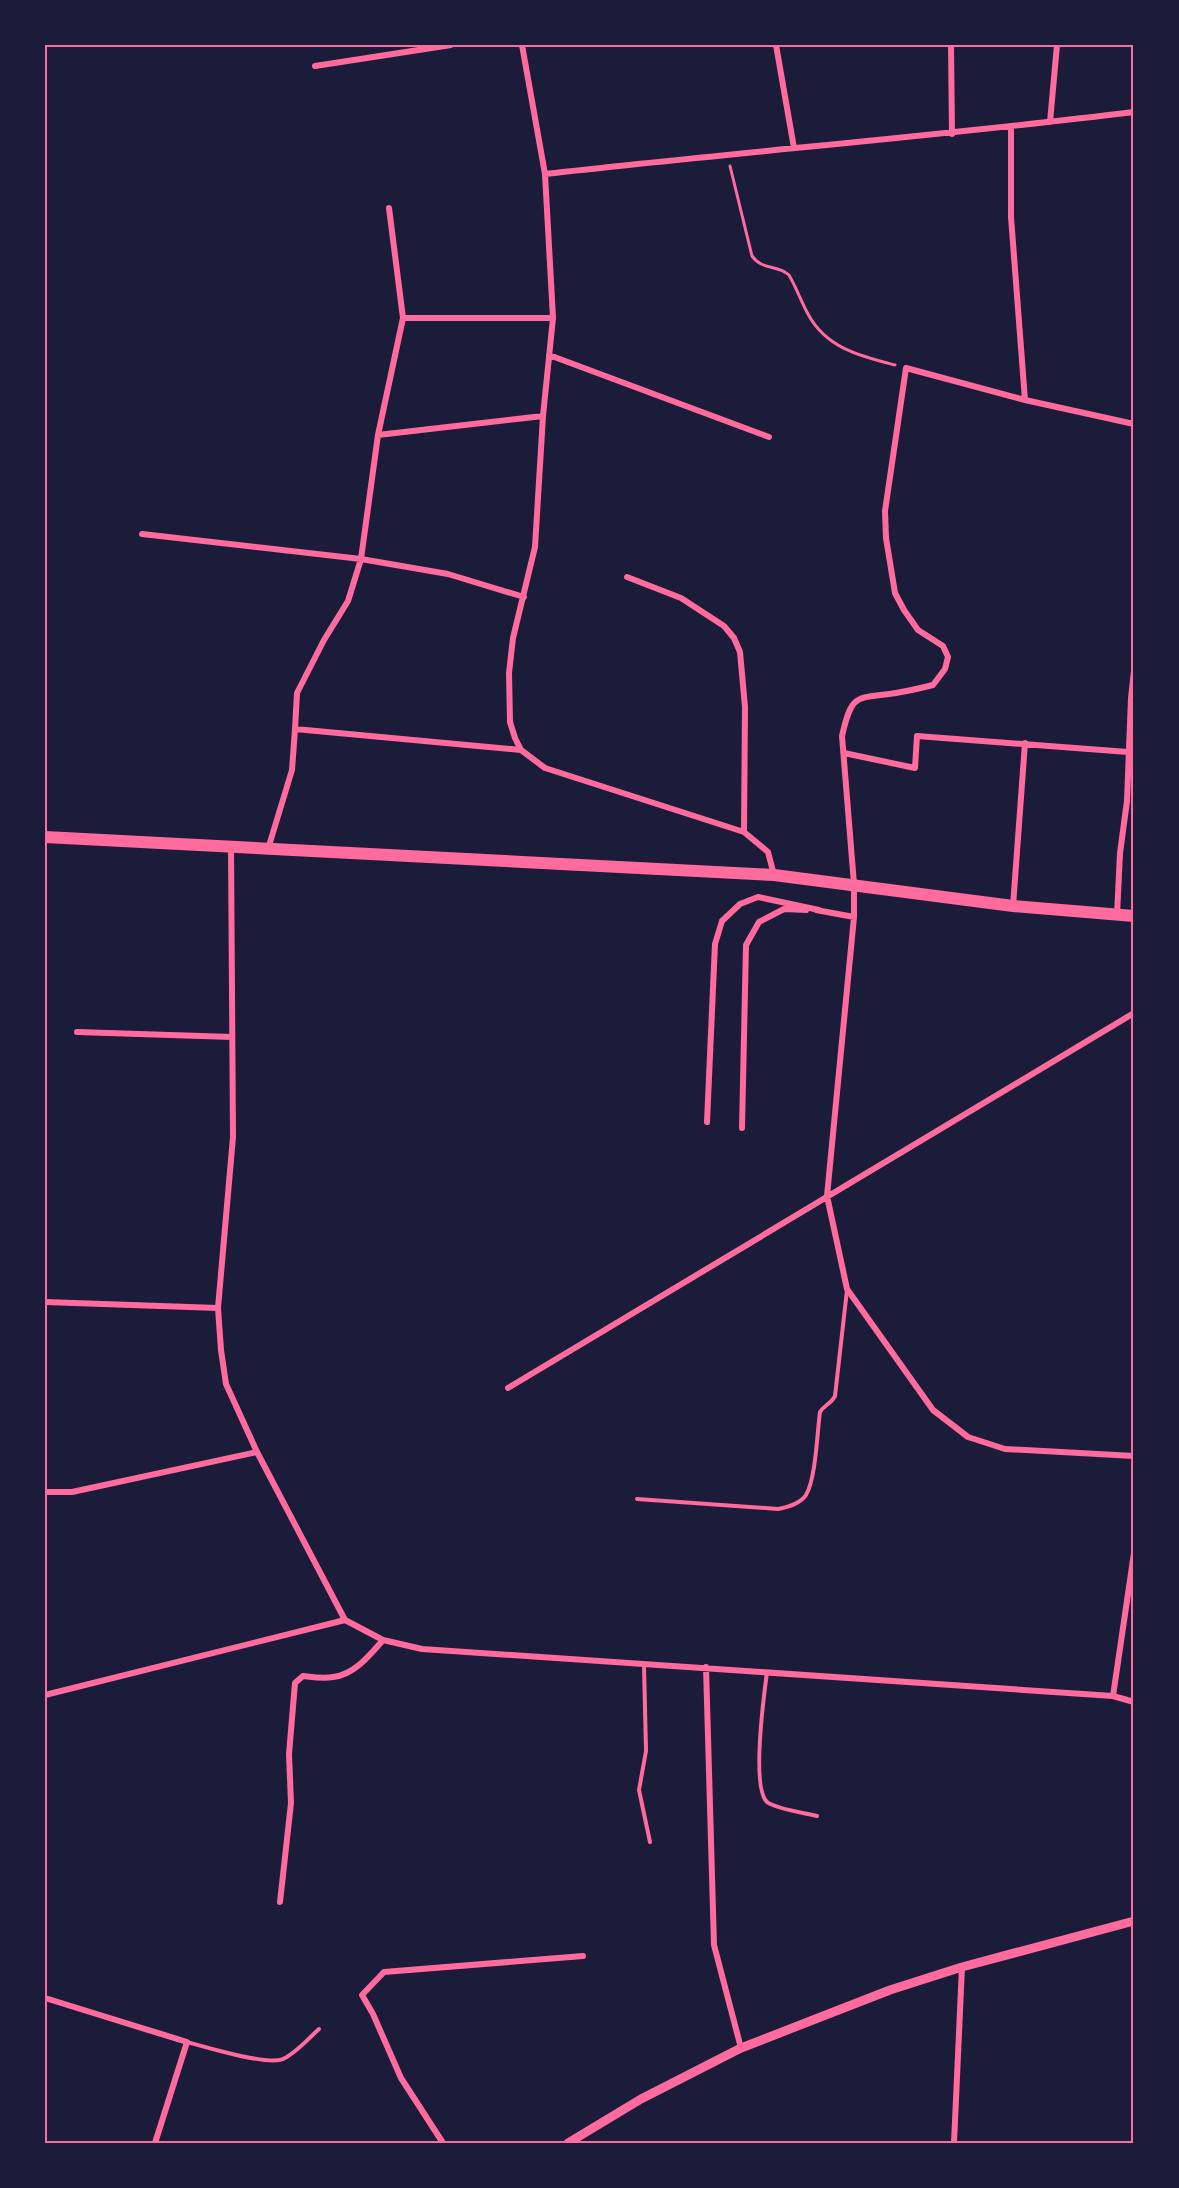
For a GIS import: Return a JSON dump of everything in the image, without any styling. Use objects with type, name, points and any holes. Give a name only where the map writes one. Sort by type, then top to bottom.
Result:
[{"type":"main road","points":[[45,837],[774,874],[1013,906],[1134,916]]},
{"type":"street","points":[[315,66],[451,45]]},
{"type":"street","points":[[522,45],[545,174],[553,318],[543,416],[535,547],[513,638],[509,673],[510,722],[521,750],[544,768],[744,832],[768,852],[774,874]]},
{"type":"street","points":[[776,45],[794,148]]},
{"type":"street","points":[[951,45],[952,134]]},
{"type":"street","points":[[1050,122],[1057,45]]},
{"type":"street","points":[[545,174],[727,154],[952,134],[1134,112]]},
{"type":"street","points":[[1011,126],[1011,217],[1025,400]]},
{"type":"street","points":[[268,849],[292,770],[297,693],[324,640],[348,601],[361,559],[378,435],[403,318],[389,208]]},
{"type":"street","points":[[403,318],[553,318]]},
{"type":"street","points":[[549,355],[769,437]]},
{"type":"street","points":[[1134,424],[1025,400],[906,368],[885,511],[887,550],[895,593],[904,610],[918,630],[943,646],[948,657],[945,669],[933,685],[897,693],[864,696],[854,703],[845,721],[842,736],[855,884],[854,917],[827,1196],[847,1289],[933,1410],[968,1437],[1005,1449],[1134,1456]]},
{"type":"street","points":[[378,435],[543,416]]},
{"type":"street","points":[[142,534],[361,559],[448,574],[524,597]]},
{"type":"street","points":[[627,577],[681,598],[724,627],[734,638],[740,652],[745,707],[744,832]]},
{"type":"street","points":[[1117,915],[1120,853],[1127,801],[1134,671]]},
{"type":"street","points":[[295,729],[521,750]]},
{"type":"street","points":[[844,753],[915,768],[917,735],[1128,752]]},
{"type":"street","points":[[1013,906],[1025,743]]},
{"type":"street","points":[[231,848],[232,1137],[218,1308],[226,1384],[257,1452],[345,1620],[383,1640],[422,1649],[1113,1695],[1134,1702]]},
{"type":"street","points":[[707,1122],[715,944],[722,921],[740,904],[758,897],[854,917]]},
{"type":"street","points":[[741,1128],[746,945],[759,922],[784,909],[819,910]]},
{"type":"street","points":[[508,1388],[1134,1013]]},
{"type":"street","points":[[77,1032],[232,1037]]},
{"type":"street","points":[[45,1302],[218,1308]]},
{"type":"street","points":[[45,1492],[72,1491],[257,1452]]},
{"type":"street","points":[[1113,1695],[1134,1553]]},
{"type":"street","points":[[45,1695],[345,1620]]},
{"type":"street","points":[[280,1902],[291,1803],[289,1754],[295,1683],[303,1676],[333,1677],[348,1672],[366,1660],[383,1640]]},
{"type":"street","points":[[706,1667],[714,1945],[741,2048]]},
{"type":"street","points":[[568,2143],[641,2098],[741,2048],[890,1990],[962,1967],[1134,1921]]},
{"type":"street","points":[[443,2143],[401,2078],[373,2014],[362,1995],[384,1972],[583,1956]]},
{"type":"street","points":[[954,2143],[962,1967]]},
{"type":"street","points":[[45,1998],[187,2042],[155,2143]]},
{"type":"lane","points":[[637,1499],[778,1509],[793,1505],[806,1496],[811,1479],[820,1412],[823,1407],[831,1403],[835,1396],[847,1289]]},
{"type":"lane","points":[[644,1665],[646,1751],[639,1790],[650,1842]]},
{"type":"lane","points":[[767,1672],[760,1731],[760,1786],[766,1801],[773,1805],[817,1816]]},
{"type":"lane","points":[[187,2042],[229,2055],[276,2061],[284,2059],[319,2029]]},
{"type":"path","points":[[727,154],[752,256],[757,262],[789,275],[808,314],[830,340],[857,356],[906,368]]}]
